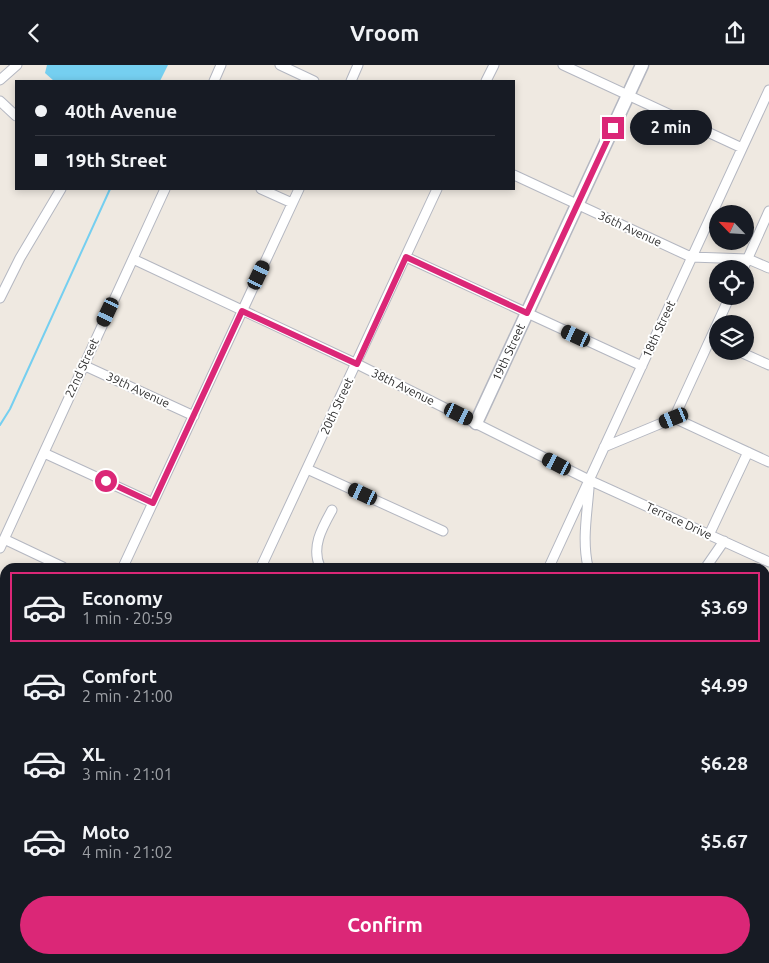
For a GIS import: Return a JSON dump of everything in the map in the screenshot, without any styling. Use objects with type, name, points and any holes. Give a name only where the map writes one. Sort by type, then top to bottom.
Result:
[{"type":"street","points":[[0,80],[17,65]]},
{"type":"street","points":[[214,80],[221,65]]},
{"type":"street","points":[[280,65],[312,80]]},
{"type":"street","points":[[351,80],[358,65]]},
{"type":"street","points":[[486,80],[494,65]]},
{"type":"street","points":[[563,65],[742,147]]},
{"type":"street","name":"19th Street","points":[[476,423],[642,65]]},
{"type":"street","name":"18th Street","points":[[551,563],[769,90]]},
{"type":"street","points":[[0,101],[15,115]]},
{"type":"street","name":"36th Avenue","points":[[515,175],[691,257]]},
{"type":"street","points":[[0,298],[28,244],[60,190]]},
{"type":"street","name":"22nd Street","points":[[0,548],[165,190]]},
{"type":"street","points":[[263,190],[292,203]]},
{"type":"street","points":[[125,563],[298,190]]},
{"type":"street","name":"20th Street","points":[[263,563],[437,190]]},
{"type":"street","points":[[748,259],[769,211]]},
{"type":"street","points":[[406,257],[642,366]]},
{"type":"street","points":[[691,257],[748,259],[769,268]]},
{"type":"street","name":"38th Avenue","points":[[133,259],[357,364],[589,480]]},
{"type":"street","points":[[604,447],[674,418],[709,350]]},
{"type":"street","points":[[754,358],[769,365]]},
{"type":"street","name":"39th Avenue","points":[[83,365],[194,415]]},
{"type":"street","points":[[674,418],[769,462]]},
{"type":"street","points":[[709,535],[748,452]]},
{"type":"street","points":[[44,453],[153,503]]},
{"type":"street","points":[[307,469],[443,531]]},
{"type":"street","points":[[587,563],[584,529],[589,480]]},
{"type":"street","name":"Terrace Drive","points":[[589,480],[769,562]]},
{"type":"street","points":[[319,563],[317,558],[318,539],[332,510]]},
{"type":"street","points":[[4,539],[55,563]]},
{"type":"street","points":[[709,563],[724,541]]},
{"type":"water","points":[[47,65],[168,65],[160,80],[53,80],[45,73]]},
{"type":"waterway","points":[[0,425],[10,409],[110,190]]},
{"type":"route","points":[[106,481],[153,503],[242,311],[357,364],[406,257],[527,313],[613,128]]}]
